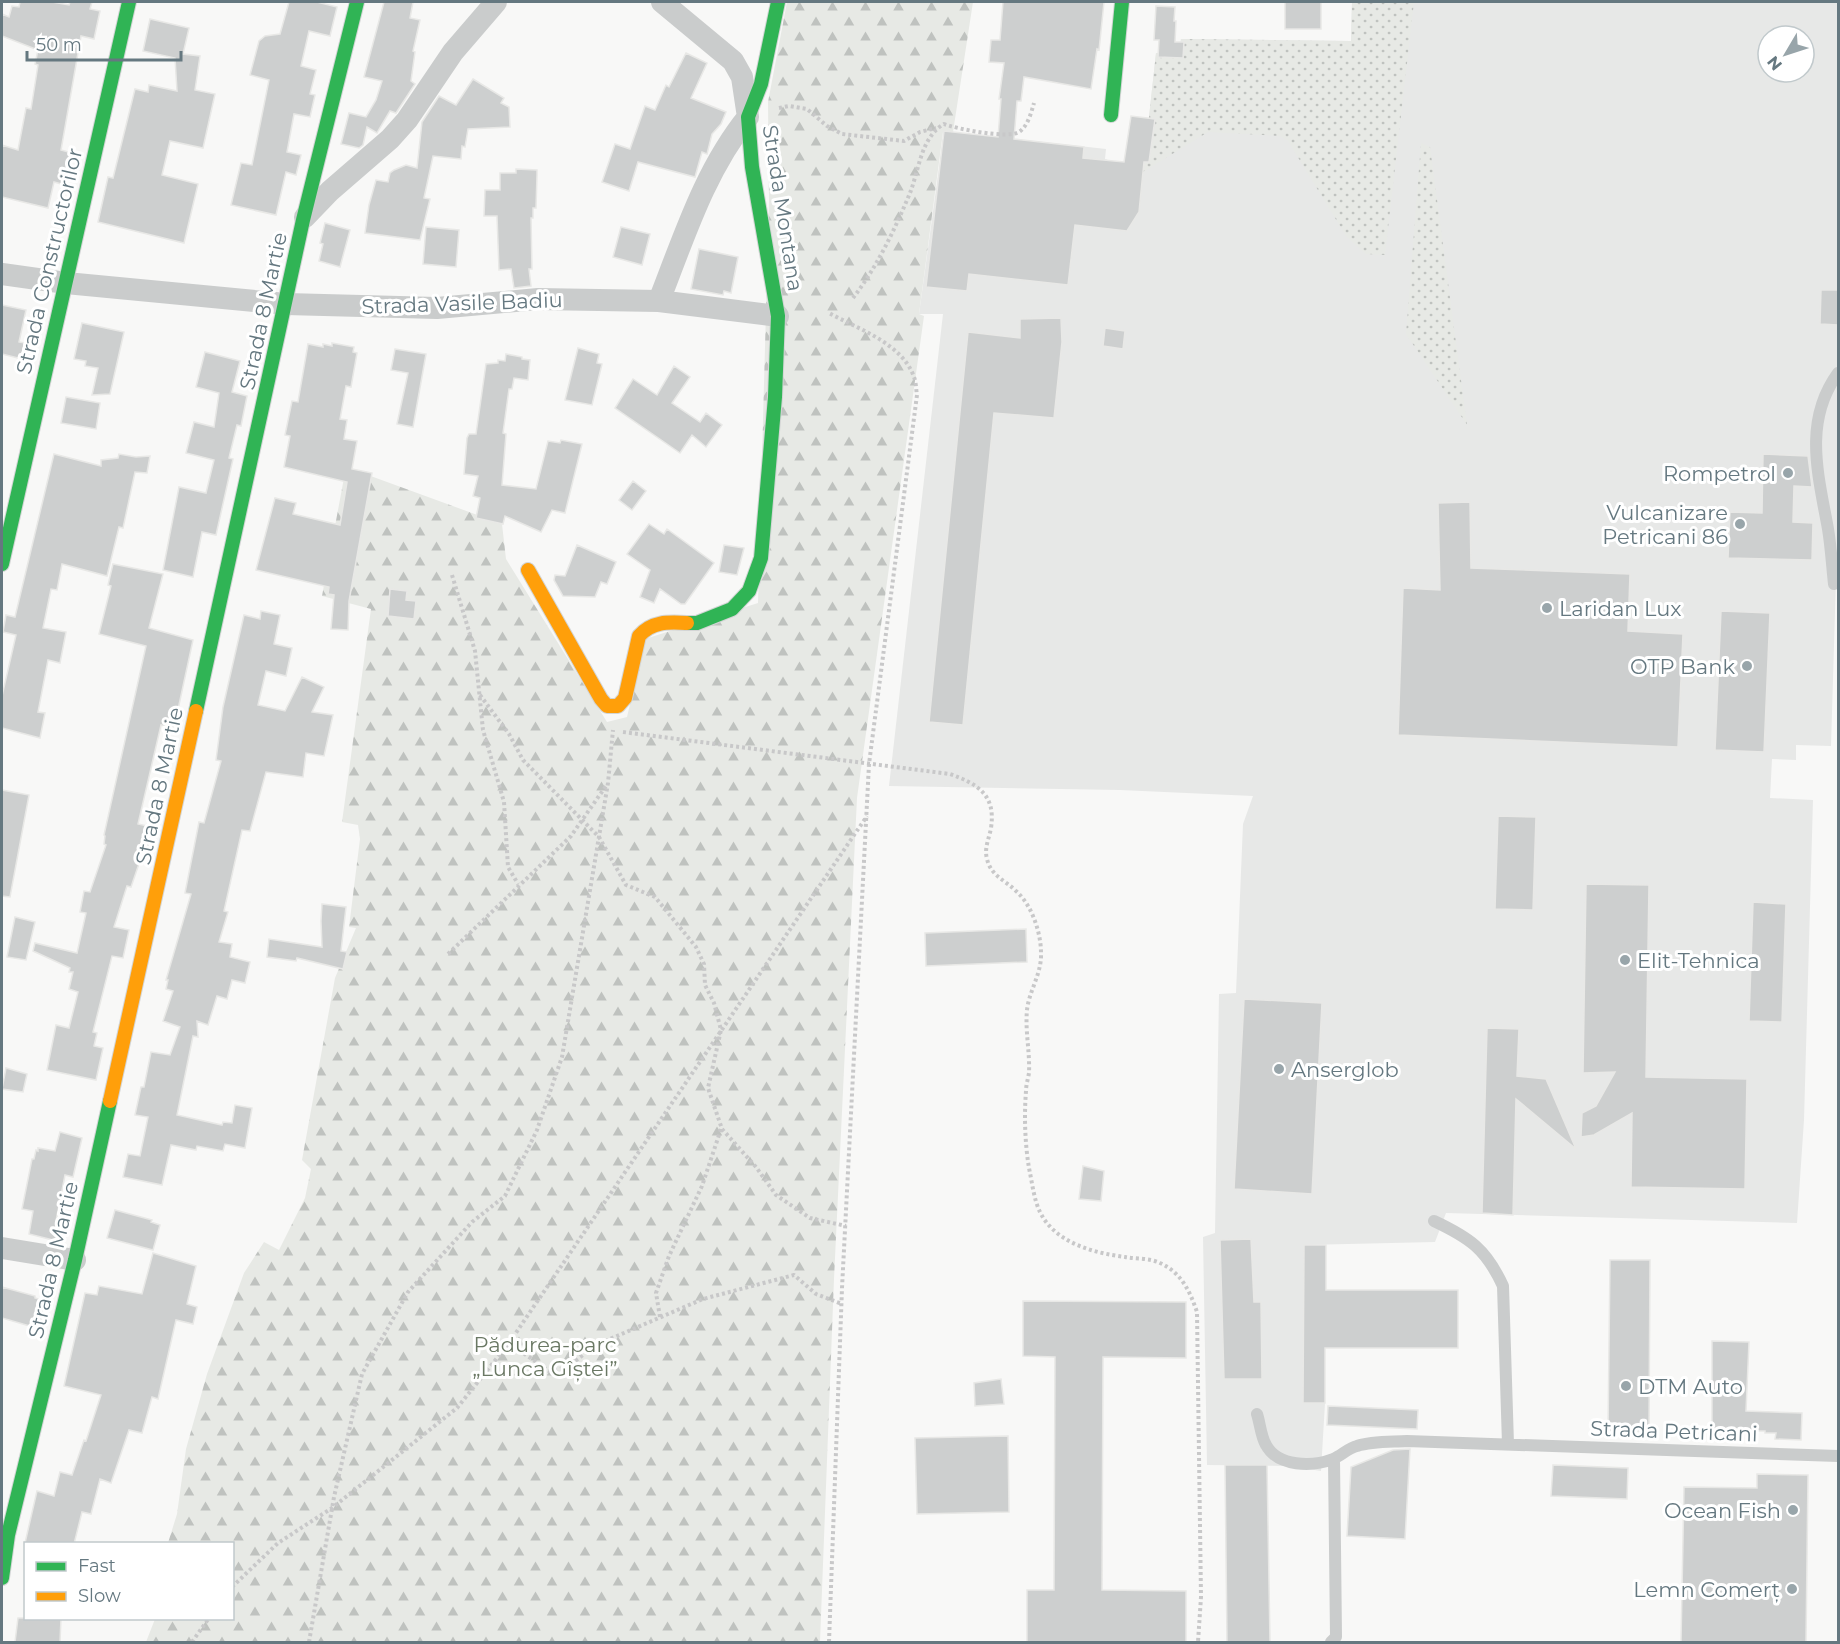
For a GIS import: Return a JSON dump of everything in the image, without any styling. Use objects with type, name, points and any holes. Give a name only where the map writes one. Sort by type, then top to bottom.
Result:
[{"type":"street","name":"Strada Constructorilor","points":[[2,564],[129,2]]},
{"type":"street","name":"Strada 8 Martie","points":[[2,1578],[8,1535],[75,1260],[303,220],[357,2]]},
{"type":"street","points":[[303,220],[330,191],[390,139],[434,83],[453,52],[496,2]]},
{"type":"street","points":[[659,301],[703,188],[731,138],[748,117],[742,77],[733,61],[662,2]]},
{"type":"street","name":"Strada Montana","points":[[615,708],[621,706],[626,698],[639,636],[645,629],[653,624],[697,623],[717,617],[732,609],[742,600],[756,576],[761,558],[775,397],[778,316],[752,167],[748,117],[760,84],[778,2]]},
{"type":"street","points":[[1111,115],[1122,2]]},
{"type":"street","name":"Strada Vasile Badiu","points":[[2,274],[66,283],[286,304],[437,308],[538,299],[659,301],[778,316]]},
{"type":"street","points":[[528,570],[601,699],[607,706],[615,708]]},
{"type":"street","points":[[2,1248],[75,1260]]},
{"type":"lane","points":[[1834,584],[1816,464],[1815,435],[1818,412],[1826,392],[1839,373]]},
{"type":"lane","points":[[1434,1221],[1458,1232],[1475,1244],[1493,1265],[1503,1286],[1508,1444]]},
{"type":"lane","name":"Strada Petricani","points":[[1257,1414],[1265,1445],[1278,1458],[1301,1465],[1334,1459],[1354,1446],[1407,1441],[1839,1456]]},
{"type":"lane","points":[[1331,1642],[1336,1637],[1334,1459]]},
{"type":"path","points":[[748,117],[789,106],[807,109],[826,126],[842,134],[904,141],[920,132],[944,124],[959,130],[1013,135],[1022,131],[1030,118],[1034,103]]},
{"type":"path","points":[[853,297],[867,280],[884,249],[910,191],[922,153],[937,128]]},
{"type":"path","points":[[829,314],[883,342],[900,354],[914,376],[917,395],[869,764],[842,1304],[829,1642]]},
{"type":"path","points":[[452,575],[475,651],[483,730],[504,802],[508,867],[518,884]]},
{"type":"path","points":[[480,695],[509,734],[523,760],[583,818],[599,837],[626,885],[655,897],[696,947],[704,964],[705,985],[714,1003],[721,1030],[708,1088],[722,1129],[756,1167],[776,1195],[810,1218],[846,1226]]},
{"type":"path","points":[[309,1642],[332,1508],[362,1374],[408,1292],[472,1222],[505,1196],[537,1131],[562,1057],[608,783],[615,708]]},
{"type":"path","points":[[613,731],[950,774],[968,780],[983,792],[992,806],[991,828],[985,852],[989,867],[1003,882],[1017,891],[1029,910],[1037,930],[1041,954],[1035,984],[1027,1007],[1026,1031],[1029,1073],[1026,1090],[1029,1166],[1040,1212],[1051,1228],[1070,1242],[1085,1249],[1160,1262],[1177,1274],[1189,1289],[1197,1312],[1201,1586],[1198,1642]]},
{"type":"path","points":[[448,954],[518,884],[571,836],[608,783]]},
{"type":"path","points":[[234,1585],[278,1543],[332,1508],[457,1408],[509,1343],[867,815]]},
{"type":"path","points":[[660,1317],[656,1293],[669,1256],[702,1186],[722,1129]]},
{"type":"path","points":[[509,1343],[549,1371],[566,1368],[596,1345],[703,1299],[794,1275],[816,1294],[842,1304]]},
{"type":"path","points":[[194,1642],[208,1620]]},
{"type":"shaded area","points":[[1352,2],[1838,2],[1838,511],[1831,746],[1796,745],[1796,760],[1772,759],[1770,798],[1813,800],[1804,1120],[1797,1223],[1446,1213],[1435,1242],[1304,1245],[1303,1403],[1325,1403],[1321,1471],[1289,1466],[1207,1465],[1203,1237],[1215,1233],[1219,994],[1236,993],[1243,824],[1253,796],[1120,790],[889,786],[943,314],[919,314],[944,131],[1106,149],[1105,159],[1143,172],[1156,53],[1179,55],[1181,39],[1351,41]]},
{"type":"green space","name":"Pădurea-parc „Lunca Gîștei”","points":[[787,2],[973,2],[953,132],[943,132],[919,314],[924,316],[857,798],[834,1279],[820,1642],[146,1642],[155,1620],[234,1620],[234,1542],[168,1542],[177,1514],[186,1449],[207,1374],[244,1273],[264,1242],[279,1250],[305,1198],[311,1169],[302,1160],[335,978],[356,928],[349,927],[360,839],[358,825],[342,822],[371,609],[322,596],[346,467],[502,524],[506,559],[607,722],[627,717],[645,639],[758,603],[769,201],[768,102]]},
{"type":"green space","points":[[1352,2],[1414,2],[1385,255],[1366,254],[1346,236],[1288,141],[1280,136],[1208,132],[1143,172],[1156,53],[1179,55],[1181,39],[1351,41]]},
{"type":"green space","points":[[1421,143],[1430,147],[1467,425],[1406,334]]},
{"type":"building","points":[[20,2],[52,2],[69,5],[70,2],[92,2],[90,9],[100,11],[94,39],[81,36],[61,150],[72,153],[65,185],[54,182],[48,208],[2,197],[2,145],[18,150],[26,108],[31,109],[38,65],[35,64],[38,50],[2,36],[2,14],[9,17],[12,6],[19,7]]},
{"type":"building","points":[[289,2],[317,2],[337,7],[330,36],[309,31],[301,66],[316,70],[310,94],[315,95],[310,117],[294,114],[287,152],[301,155],[296,175],[286,172],[276,215],[231,205],[241,163],[252,165],[269,80],[250,75],[259,41],[265,36],[280,34]]},
{"type":"building","points":[[384,2],[413,2],[410,18],[420,20],[413,51],[415,52],[411,81],[415,84],[396,113],[390,111],[377,133],[367,127],[363,145],[359,148],[341,144],[349,113],[366,117],[376,100],[382,81],[364,77]]},
{"type":"building","points":[[1003,2],[1104,2],[1099,50],[1097,49],[1091,89],[1024,77],[1021,101],[1017,101],[1014,139],[1084,147],[1083,158],[1124,162],[1131,116],[1155,119],[1149,162],[1144,162],[1139,212],[1127,231],[1075,225],[1068,285],[969,274],[967,291],[926,287],[944,131],[998,137],[1001,99],[999,99],[1004,63],[989,62],[991,40],[1000,40]]},
{"type":"building","points":[[1285,2],[1321,2],[1321,29],[1285,29]]},
{"type":"building","points":[[1156,6],[1175,7],[1175,42],[1184,42],[1183,58],[1158,57],[1159,40],[1154,40]]},
{"type":"building","points":[[150,19],[189,28],[183,54],[200,56],[195,90],[215,94],[203,148],[170,141],[162,175],[198,184],[184,243],[98,222],[108,177],[113,178],[135,89],[148,92],[149,85],[177,91],[175,58],[143,51]]},
{"type":"building","points":[[686,53],[707,63],[691,98],[726,112],[721,124],[712,134],[707,154],[702,152],[695,177],[638,162],[629,191],[602,182],[615,144],[630,149],[645,106],[655,110],[666,85],[669,87]]},
{"type":"building","points":[[473,79],[504,98],[501,103],[509,107],[510,127],[468,129],[465,147],[462,146],[461,159],[433,156],[424,198],[430,199],[420,240],[365,233],[376,180],[388,182],[390,173],[406,165],[417,168],[422,122],[439,96],[456,105]]},
{"type":"building","points":[[516,169],[537,170],[537,175],[536,208],[533,208],[533,218],[531,218],[532,269],[529,269],[531,286],[514,288],[511,269],[499,270],[497,216],[484,216],[485,190],[500,190],[500,173],[516,173]]},
{"type":"building","points":[[325,223],[350,230],[340,267],[319,261],[323,244],[320,243]]},
{"type":"building","points":[[426,227],[459,230],[456,267],[423,264]]},
{"type":"building","points":[[621,227],[650,234],[642,265],[613,257]]},
{"type":"building","points":[[699,249],[738,257],[731,293],[724,291],[723,295],[691,289]]},
{"type":"building","points":[[1821,290],[1839,290],[1838,325],[1820,324]]},
{"type":"building","points":[[2,305],[26,310],[19,342],[25,343],[22,359],[2,354]]},
{"type":"building","points":[[1061,318],[1062,342],[1054,418],[994,413],[963,725],[929,722],[968,332],[1020,338],[1020,319]]},
{"type":"building","points":[[82,323],[124,332],[110,394],[92,395],[98,368],[85,366],[86,361],[74,359]]},
{"type":"building","points":[[1105,328],[1125,331],[1123,349],[1103,346]]},
{"type":"building","points":[[332,343],[354,347],[353,352],[357,353],[351,387],[346,386],[340,419],[347,420],[344,439],[357,441],[352,469],[372,473],[349,601],[348,630],[331,629],[334,595],[328,594],[329,587],[256,570],[275,498],[296,503],[293,514],[340,525],[347,482],[284,467],[290,436],[285,435],[292,401],[298,402],[308,344],[323,347],[323,344],[332,346]]},
{"type":"building","points":[[578,348],[599,354],[597,363],[602,364],[592,405],[565,400]]},
{"type":"building","points":[[395,349],[426,354],[413,427],[397,424],[408,373],[391,370]]},
{"type":"building","points":[[205,352],[240,361],[232,392],[247,396],[241,426],[237,425],[229,458],[233,459],[216,535],[202,532],[193,577],[163,570],[179,487],[206,493],[214,460],[186,453],[194,422],[214,427],[219,393],[196,387]]},
{"type":"building","points":[[506,354],[530,360],[528,380],[514,378],[512,389],[509,389],[503,433],[506,434],[502,485],[536,489],[548,441],[560,443],[561,440],[582,444],[565,513],[552,510],[541,532],[505,516],[503,524],[476,518],[480,498],[473,496],[478,476],[464,474],[467,438],[469,434],[476,434],[486,364],[498,363],[498,360],[505,361]]},
{"type":"building","points":[[674,366],[690,377],[672,403],[700,422],[706,413],[722,425],[706,447],[692,435],[680,453],[615,408],[633,379],[657,395]]},
{"type":"building","points":[[66,397],[100,403],[96,429],[61,423]]},
{"type":"building","points":[[54,454],[101,466],[101,460],[118,458],[119,454],[136,457],[150,456],[147,473],[135,472],[123,528],[119,527],[107,576],[62,564],[57,590],[51,589],[43,628],[66,632],[60,663],[48,660],[38,712],[45,713],[40,738],[2,728],[2,696],[16,635],[3,632],[6,615],[15,617]]},
{"type":"building","points":[[1763,454],[1808,456],[1812,487],[1794,486],[1793,522],[1813,523],[1812,560],[1728,558],[1730,512],[1762,513]]},
{"type":"building","points":[[633,481],[646,491],[632,510],[619,500]]},
{"type":"building","points":[[1470,502],[1471,568],[1630,574],[1628,631],[1683,634],[1678,747],[1398,735],[1403,588],[1440,590],[1438,503]]},
{"type":"building","points":[[649,524],[664,534],[667,529],[714,563],[685,604],[681,604],[660,589],[654,603],[640,597],[650,570],[627,554]]},
{"type":"building","points":[[577,545],[616,562],[607,584],[601,582],[595,597],[563,596],[554,580],[555,575],[565,576]]},
{"type":"building","points":[[724,545],[744,548],[737,575],[719,572]]},
{"type":"building","points":[[113,564],[163,574],[149,628],[193,640],[174,728],[161,725],[138,824],[152,827],[145,859],[141,858],[131,887],[127,886],[114,927],[129,930],[123,958],[112,956],[93,1032],[97,1033],[94,1046],[103,1048],[96,1080],[47,1070],[56,1025],[69,1028],[78,992],[69,989],[73,972],[69,972],[70,968],[33,951],[35,943],[77,953],[86,913],[80,912],[84,891],[90,892],[106,845],[104,835],[146,646],[99,634],[111,586],[108,585]]},
{"type":"building","points":[[390,589],[407,591],[406,600],[416,601],[414,619],[388,616]]},
{"type":"building","points":[[261,611],[280,615],[274,644],[292,648],[286,676],[266,671],[258,705],[285,711],[302,677],[324,687],[312,712],[333,715],[324,756],[306,753],[303,777],[266,772],[250,831],[242,830],[224,911],[228,912],[219,942],[232,944],[230,957],[250,962],[245,983],[232,980],[227,999],[217,996],[208,1025],[197,1021],[198,1037],[193,1036],[177,1115],[222,1125],[223,1122],[232,1123],[235,1105],[252,1108],[245,1148],[225,1144],[223,1151],[197,1146],[196,1150],[171,1145],[162,1185],[123,1177],[128,1154],[140,1156],[148,1117],[135,1115],[141,1087],[144,1087],[151,1052],[170,1055],[180,1027],[163,1021],[173,991],[166,989],[168,980],[166,980],[191,894],[185,893],[199,822],[204,823],[221,761],[216,760],[223,707],[244,615],[260,619]]},
{"type":"building","points":[[1721,611],[1770,613],[1764,752],[1715,750]]},
{"type":"building","points":[[2,790],[29,795],[10,897],[2,896]]},
{"type":"building","points":[[1498,816],[1536,817],[1533,910],[1495,909]]},
{"type":"building","points":[[1586,884],[1649,885],[1646,1077],[1747,1079],[1745,1189],[1631,1187],[1632,1113],[1594,1135],[1581,1137],[1582,1113],[1596,1106],[1615,1072],[1583,1073]]},
{"type":"building","points":[[1753,902],[1786,904],[1782,1022],[1749,1021]]},
{"type":"building","points":[[322,904],[346,907],[341,951],[347,952],[343,969],[297,958],[296,961],[267,957],[269,939],[322,947]]},
{"type":"building","points":[[15,917],[35,922],[26,960],[7,957]]},
{"type":"building","points":[[1026,929],[1027,962],[926,966],[925,933]]},
{"type":"building","name":"Anserglob","points":[[1244,999],[1322,1003],[1312,1194],[1234,1189]]},
{"type":"building","points":[[1487,1028],[1519,1029],[1517,1076],[1546,1079],[1576,1149],[1516,1099],[1513,1215],[1482,1213]]},
{"type":"building","points":[[6,1068],[27,1074],[23,1092],[2,1089]]},
{"type":"building","points":[[60,1132],[82,1138],[73,1177],[65,1175],[56,1221],[65,1223],[61,1242],[29,1234],[33,1211],[22,1209],[32,1159],[34,1159],[36,1150],[38,1151],[38,1148],[55,1151]]},
{"type":"building","points":[[1083,1166],[1104,1171],[1101,1201],[1079,1199]]},
{"type":"building","points":[[115,1210],[152,1220],[151,1222],[160,1225],[153,1250],[107,1238]]},
{"type":"building","points":[[1251,1239],[1254,1302],[1261,1302],[1262,1379],[1224,1379],[1220,1240]]},
{"type":"building","points":[[1304,1245],[1326,1245],[1326,1290],[1458,1290],[1458,1348],[1325,1348],[1325,1403],[1303,1403]]},
{"type":"building","points":[[153,1253],[196,1266],[187,1304],[197,1307],[193,1324],[176,1320],[158,1399],[152,1397],[142,1433],[129,1430],[111,1483],[100,1479],[91,1514],[82,1512],[74,1542],[25,1542],[37,1491],[54,1496],[60,1472],[72,1475],[101,1395],[64,1386],[85,1293],[97,1295],[99,1286],[142,1294]]},
{"type":"building","points":[[1610,1260],[1650,1260],[1649,1431],[1608,1431]]},
{"type":"building","points":[[2,1287],[46,1301],[40,1329],[2,1318]]},
{"type":"building","points":[[1023,1301],[1186,1302],[1186,1358],[1103,1357],[1102,1590],[1186,1591],[1186,1642],[1027,1642],[1027,1590],[1054,1590],[1055,1357],[1023,1356]]},
{"type":"building","points":[[1712,1341],[1749,1342],[1746,1411],[1802,1413],[1801,1440],[1775,1439],[1776,1433],[1765,1433],[1765,1431],[1712,1431]]},
{"type":"building","points":[[1001,1379],[1004,1404],[975,1406],[974,1383]]},
{"type":"building","points":[[1328,1406],[1418,1410],[1417,1429],[1327,1425]]},
{"type":"building","points":[[1008,1436],[1009,1512],[917,1514],[915,1438]]},
{"type":"building","points":[[1410,1449],[1405,1539],[1347,1536],[1351,1467],[1393,1450]]},
{"type":"building","points":[[1225,1465],[1267,1465],[1270,1642],[1227,1642]]},
{"type":"building","points":[[1553,1465],[1628,1468],[1627,1499],[1551,1496]]},
{"type":"building","points":[[1757,1474],[1808,1475],[1806,1642],[1681,1642],[1684,1487],[1757,1488]]},
{"type":"building","points":[[18,1618],[61,1620],[60,1642],[15,1642]]},
{"type":"traffic: fast","points":[[2,564],[129,2]]},
{"type":"traffic: fast","points":[[196,711],[303,220],[357,2]]},
{"type":"traffic: fast","points":[[687,623],[697,623],[732,609],[749,591],[761,558],[775,397],[778,316],[752,167],[748,117],[761,84],[778,2]]},
{"type":"traffic: fast","points":[[1111,115],[1122,2]]},
{"type":"traffic: fast","points":[[2,1578],[8,1535],[75,1260],[110,1101]]},
{"type":"traffic: slow","points":[[528,570],[607,706],[618,706],[625,698],[639,636],[655,625],[687,623]]},
{"type":"traffic: slow","points":[[110,1101],[196,711]]},
{"type":"place","name":"Rompetrol","points":[[1788,473]]},
{"type":"place","name":"Vulcanizare Petricani 86","points":[[1740,524]]},
{"type":"place","name":"Laridan Lux","points":[[1547,608]]},
{"type":"place","name":"OTP Bank","points":[[1747,666]]},
{"type":"place","name":"Elit-Tehnica","points":[[1625,960]]},
{"type":"place","name":"Anserglob","points":[[1279,1069]]},
{"type":"place","name":"DTM Auto","points":[[1626,1386]]},
{"type":"place","name":"Ocean Fish","points":[[1793,1510]]},
{"type":"place","name":"Lemn Comerț","points":[[1792,1589]]}]
